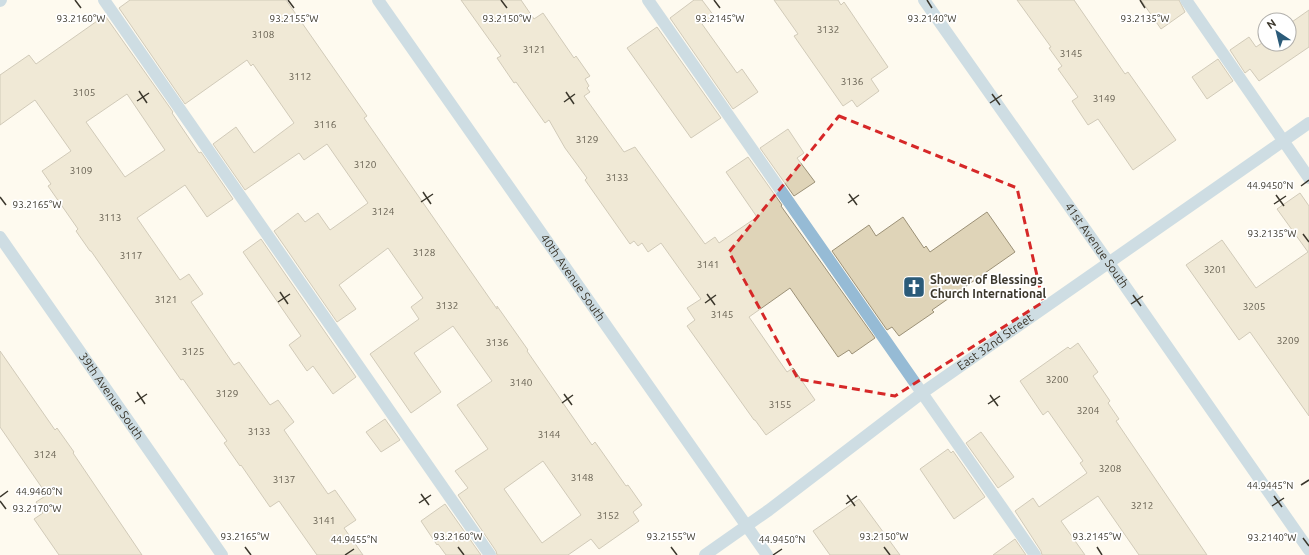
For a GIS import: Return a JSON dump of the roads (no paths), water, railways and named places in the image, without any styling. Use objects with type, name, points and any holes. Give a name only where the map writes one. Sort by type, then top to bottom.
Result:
[{"type":"street","points":[[104,0],[490,555]]},
{"type":"street","name":"40th Avenue South","points":[[378,0],[767,555]]},
{"type":"street","points":[[648,0],[1035,555]]},
{"type":"street","name":"41st Avenue South","points":[[924,0],[1309,550]]},
{"type":"street","points":[[1186,0],[1309,178]]},
{"type":"street","name":"East 32nd Street","points":[[706,555],[922,393],[1309,123]]},
{"type":"street","name":"39th Avenue South","points":[[0,237],[222,555]]},
{"type":"place","name":"Shower of Blessings Church International","points":[[914,287]]}]
